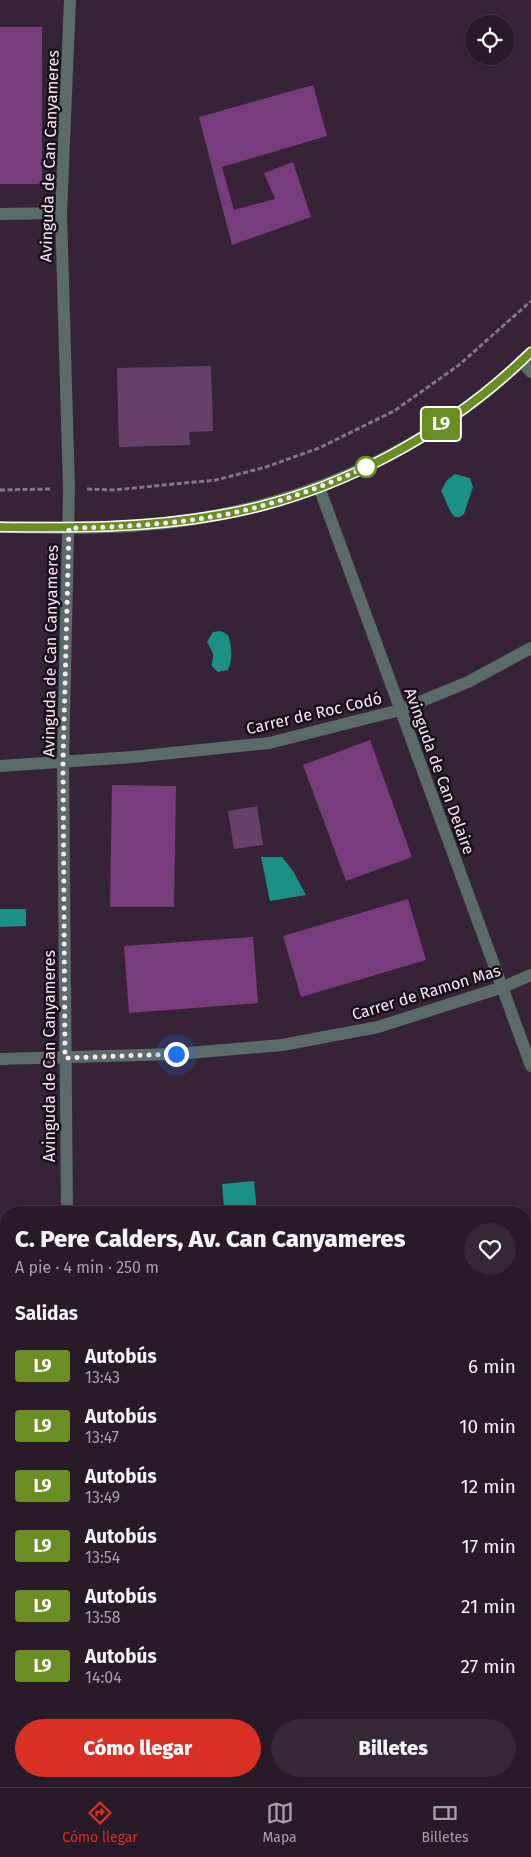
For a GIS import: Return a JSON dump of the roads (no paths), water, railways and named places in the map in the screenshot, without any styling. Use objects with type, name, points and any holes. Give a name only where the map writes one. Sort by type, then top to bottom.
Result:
[{"type":"street","name":"Avinguda de Can Canyameres","points":[[66,1206],[63,762],[69,489],[61,213],[70,0]]},
{"type":"street","points":[[0,214],[61,213]]},
{"type":"street","points":[[0,527],[69,528],[135,526],[220,515],[258,506],[319,487],[389,456],[419,439],[459,413],[531,352]]},
{"type":"street","points":[[521,361],[531,372]]},
{"type":"street","name":"Avinguda de Can Delaire","points":[[319,487],[531,1066]]},
{"type":"street","name":"Carrer de Roc Codó","points":[[0,766],[269,743],[400,710],[468,682],[531,648]]},
{"type":"street","name":"Carrer de Ramon Mas","points":[[0,1059],[176,1054],[282,1045],[378,1027],[503,987],[531,975]]}]
